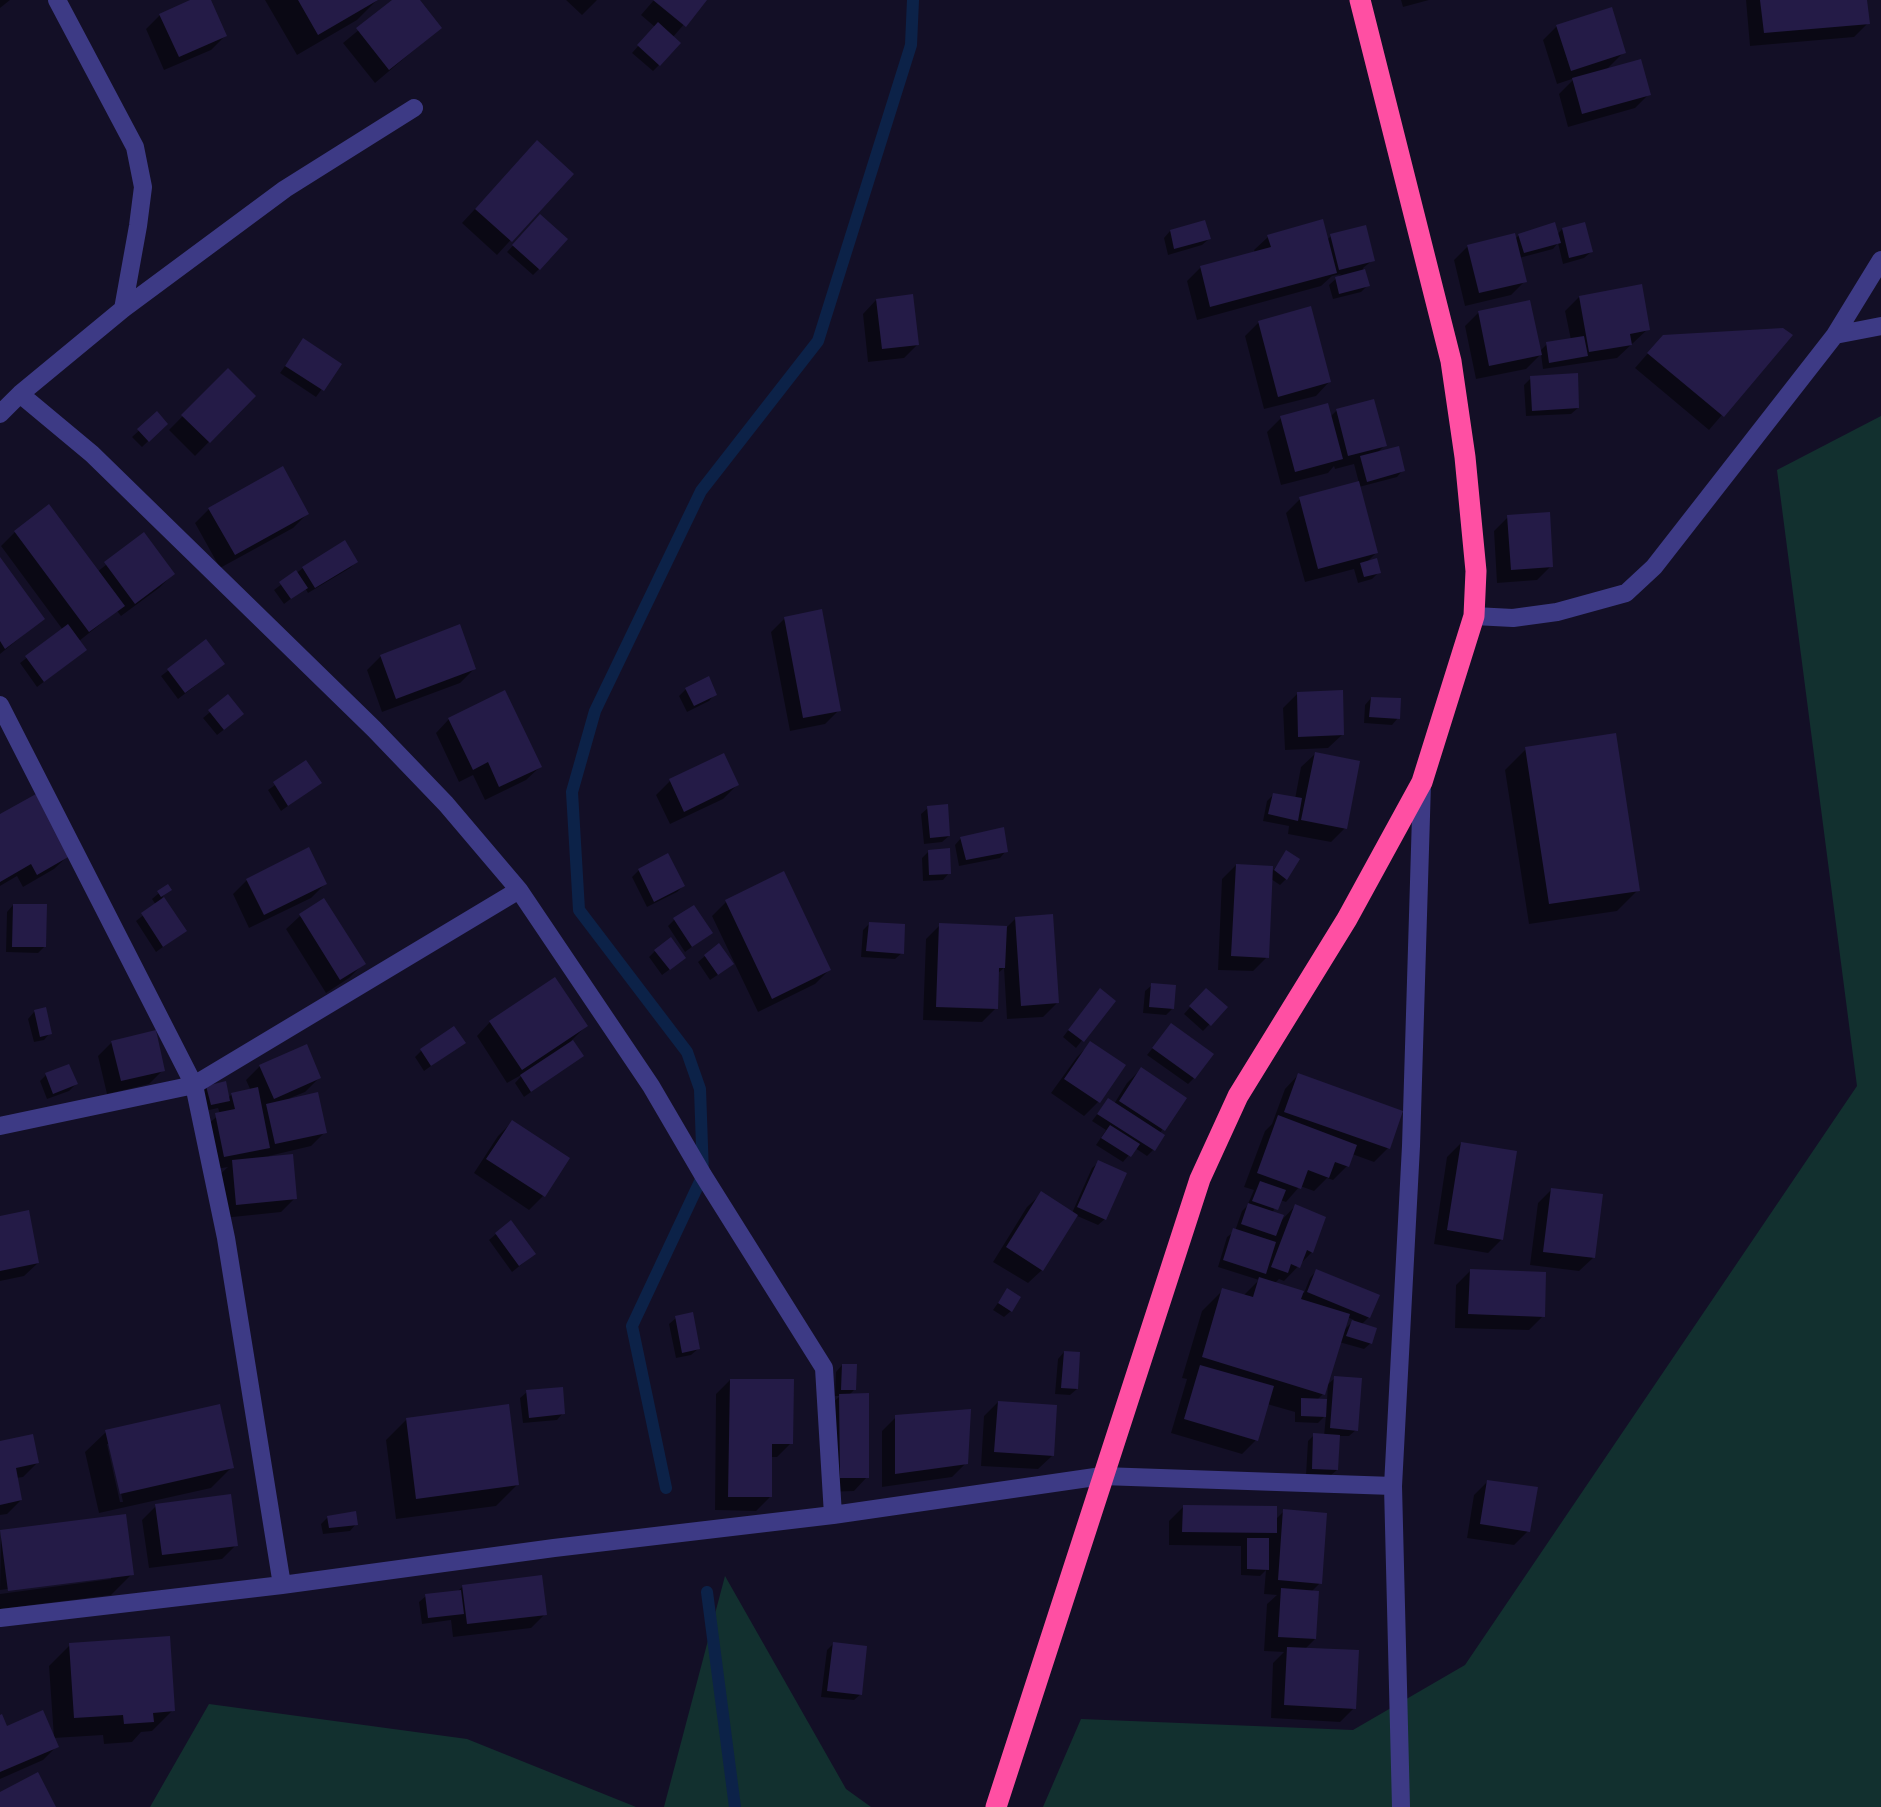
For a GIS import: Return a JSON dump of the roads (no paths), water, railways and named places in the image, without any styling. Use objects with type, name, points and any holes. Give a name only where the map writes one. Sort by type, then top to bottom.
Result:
[{"type":"highway","points":[[996,1807],[1200,1179],[1238,1096],[1347,919],[1422,782],[1474,616],[1476,571],[1465,457],[1451,361],[1360,0]]},
{"type":"street","points":[[57,0],[135,147],[143,187],[123,309]]},
{"type":"street","points":[[0,414],[20,394],[123,309],[285,189],[414,108]]},
{"type":"street","points":[[1474,616],[1513,618],[1557,612],[1626,593],[1654,567],[1835,335],[1881,260]]},
{"type":"street","points":[[1835,335],[1881,326]]},
{"type":"street","points":[[20,394],[92,454],[374,729],[446,804],[519,890],[651,1086],[703,1175],[824,1368],[833,1515]]},
{"type":"street","points":[[0,705],[194,1085],[226,1238],[282,1585]]},
{"type":"street","points":[[1401,1807],[1392,1486],[1411,1146],[1422,782]]},
{"type":"street","points":[[0,1126],[194,1085],[519,890]]},
{"type":"street","points":[[0,1618],[833,1515],[1102,1476],[1392,1486]]},
{"type":"waterway","points":[[666,1488],[632,1326],[703,1175],[700,1089],[687,1052],[579,910],[572,792],[595,711],[701,491],[818,341],[911,45],[913,0]]},
{"type":"waterway","points":[[707,1592],[735,1807]]}]
